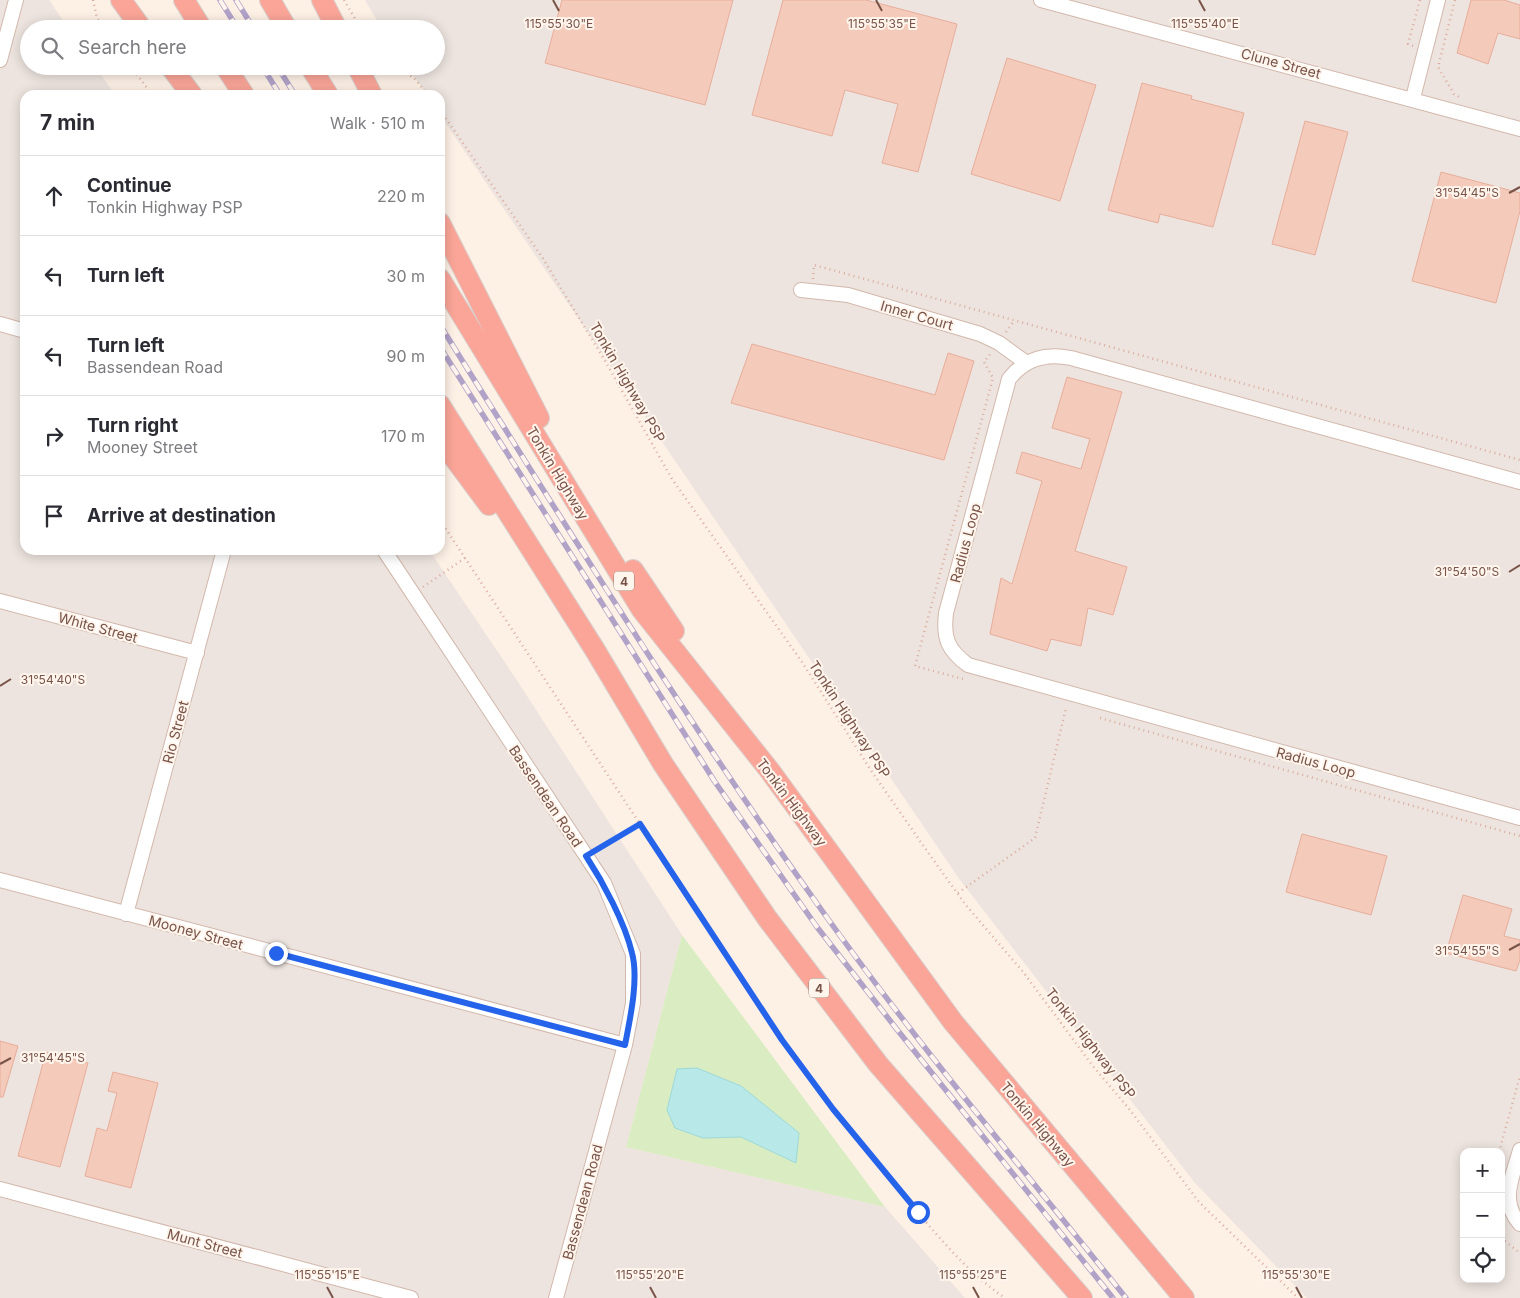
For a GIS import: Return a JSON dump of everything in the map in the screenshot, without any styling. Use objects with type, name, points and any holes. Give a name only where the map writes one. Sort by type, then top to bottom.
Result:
[{"type":"highway","points":[[121,0],[135,20]]},
{"type":"highway","points":[[184,0],[196,20]]},
{"type":"highway","points":[[270,0],[282,20]]},
{"type":"highway","points":[[322,0],[332,20]]},
{"type":"highway","points":[[177,75],[188,90]]},
{"type":"highway","points":[[232,75],[241,90]]},
{"type":"highway","points":[[316,75],[325,90]]},
{"type":"highway","points":[[362,75],[369,90]]},
{"type":"highway","points":[[445,233],[543,426],[646,590],[770,771]]},
{"type":"highway","name":"Tonkin Highway","points":[[445,287],[642,610],[770,771],[953,1022],[1184,1298]]},
{"type":"highway","name":"4","points":[[445,414],[595,650],[663,764],[767,918],[878,1064],[946,1145],[1082,1298]]},
{"type":"highway","points":[[445,446],[595,650]]},
{"type":"street","points":[[0,60],[16,0]]},
{"type":"street","name":"Clune Street","points":[[1042,0],[1413,98],[1520,129]]},
{"type":"street","points":[[1413,98],[1438,0]]},
{"type":"street","name":"Inner Court","points":[[806,290],[848,295],[980,334],[998,343],[1025,362]]},
{"type":"street","points":[[0,324],[20,330]]},
{"type":"street","points":[[1025,362],[1052,356],[1071,358],[1520,482]]},
{"type":"street","name":"Radius Loop","points":[[1025,362],[1009,379],[946,613],[946,637],[954,655],[968,665],[991,673],[1520,818]]},
{"type":"street","name":"Rio Street","points":[[126,914],[223,555]]},
{"type":"street","name":"Bassendean Road","points":[[387,555],[411,594],[604,883],[633,954],[633,1003],[625,1045],[556,1298]]},
{"type":"street","name":"White Street","points":[[0,601],[197,653]]},
{"type":"street","name":"Mooney Street","points":[[0,880],[625,1045]]},
{"type":"street","points":[[1520,1150],[1509,1189],[1508,1205],[1520,1224]]},
{"type":"street","name":"Munt Street","points":[[0,1189],[410,1298]]},
{"type":"path","points":[[94,0],[98,20]]},
{"type":"path","points":[[344,0],[356,20]]},
{"type":"path","points":[[1455,0],[1438,67],[1454,94],[1462,98]]},
{"type":"path","points":[[138,75],[148,90]]},
{"type":"path","points":[[410,75],[424,90]]},
{"type":"path","name":"Tonkin Highway PSP","points":[[445,117],[542,258],[604,359],[672,479],[802,662],[870,769],[957,893],[1024,973],[1199,1202],[1298,1298]]},
{"type":"path","points":[[806,290],[814,265],[1520,460]]},
{"type":"path","points":[[972,681],[915,666],[992,378],[984,362]]},
{"type":"path","points":[[445,528],[782,1040],[833,1109],[930,1226],[986,1285],[1005,1298]]},
{"type":"path","points":[[411,594],[465,558]]},
{"type":"path","points":[[957,893],[1035,838],[1066,708],[1075,710]]},
{"type":"path","points":[[1094,716],[1520,836]]},
{"type":"path","points":[[586,856],[640,824]]},
{"type":"path","points":[[1500,1148],[1520,1076]]},
{"type":"path","points":[[1505,1241],[1520,1253]]},
{"type":"shaded area","points":[[0,0],[49,0],[63,20],[20,20],[20,75],[101,75],[112,90],[20,90],[20,555],[432,555],[516,679],[682,935],[626,1147],[885,1207],[965,1298],[0,1298]]},
{"type":"shaded area","points":[[365,0],[1520,0],[1520,1298],[1307,1298],[1195,1183],[960,880],[445,122],[445,90],[424,90],[413,75],[445,75],[445,20],[377,20]]},
{"type":"green space","points":[[682,935],[885,1207],[626,1147]]},
{"type":"water","points":[[697,1068],[741,1086],[799,1133],[796,1163],[741,1137],[703,1138],[675,1128],[667,1110],[677,1069]]},
{"type":"building","points":[[562,0],[733,0],[705,105],[545,63]]},
{"type":"building","points":[[783,0],[866,0],[957,24],[918,172],[882,163],[898,104],[845,90],[832,136],[752,115]]},
{"type":"building","points":[[1471,0],[1504,0],[1520,5],[1520,39],[1498,33],[1488,64],[1457,53]]},
{"type":"building","points":[[1007,58],[1096,85],[1060,201],[971,174]]},
{"type":"building","points":[[1142,83],[1192,96],[1191,99],[1244,113],[1213,227],[1160,214],[1158,223],[1108,210]]},
{"type":"building","points":[[1305,121],[1348,132],[1315,255],[1272,244]]},
{"type":"building","points":[[1441,172],[1520,193],[1520,211],[1496,303],[1412,281]]},
{"type":"building","points":[[752,344],[935,395],[948,353],[974,361],[944,460],[731,403]]},
{"type":"building","points":[[1067,377],[1122,392],[1075,551],[1127,567],[1113,615],[1088,608],[1081,646],[1051,639],[1047,651],[990,634],[1001,578],[1012,584],[1042,481],[1016,473],[1022,452],[1081,469],[1090,439],[1052,428]]},
{"type":"building","points":[[1302,834],[1387,856],[1371,915],[1286,892]]},
{"type":"building","points":[[1463,895],[1512,909],[1504,936],[1520,940],[1520,960],[1516,971],[1446,953]]},
{"type":"building","points":[[0,1041],[18,1046],[3,1097],[0,1097]]},
{"type":"building","points":[[46,1052],[88,1063],[60,1167],[18,1156]]},
{"type":"building","points":[[113,1072],[158,1083],[131,1188],[85,1176],[97,1128],[107,1131],[117,1093],[108,1091]]},
{"type":"railway","points":[[220,0],[232,20]]},
{"type":"railway","points":[[236,0],[248,20]]},
{"type":"railway","points":[[268,75],[277,90]]},
{"type":"railway","points":[[283,75],[292,90]]},
{"type":"railway","points":[[445,333],[675,695],[823,912],[934,1059],[1126,1298]]},
{"type":"railway","points":[[445,355],[715,782],[817,927],[1113,1298]]},
{"type":"route","points":[[276,953],[625,1045],[633,1003],[633,954],[604,883],[586,856],[640,824],[782,1040],[833,1109],[918,1212]]}]
